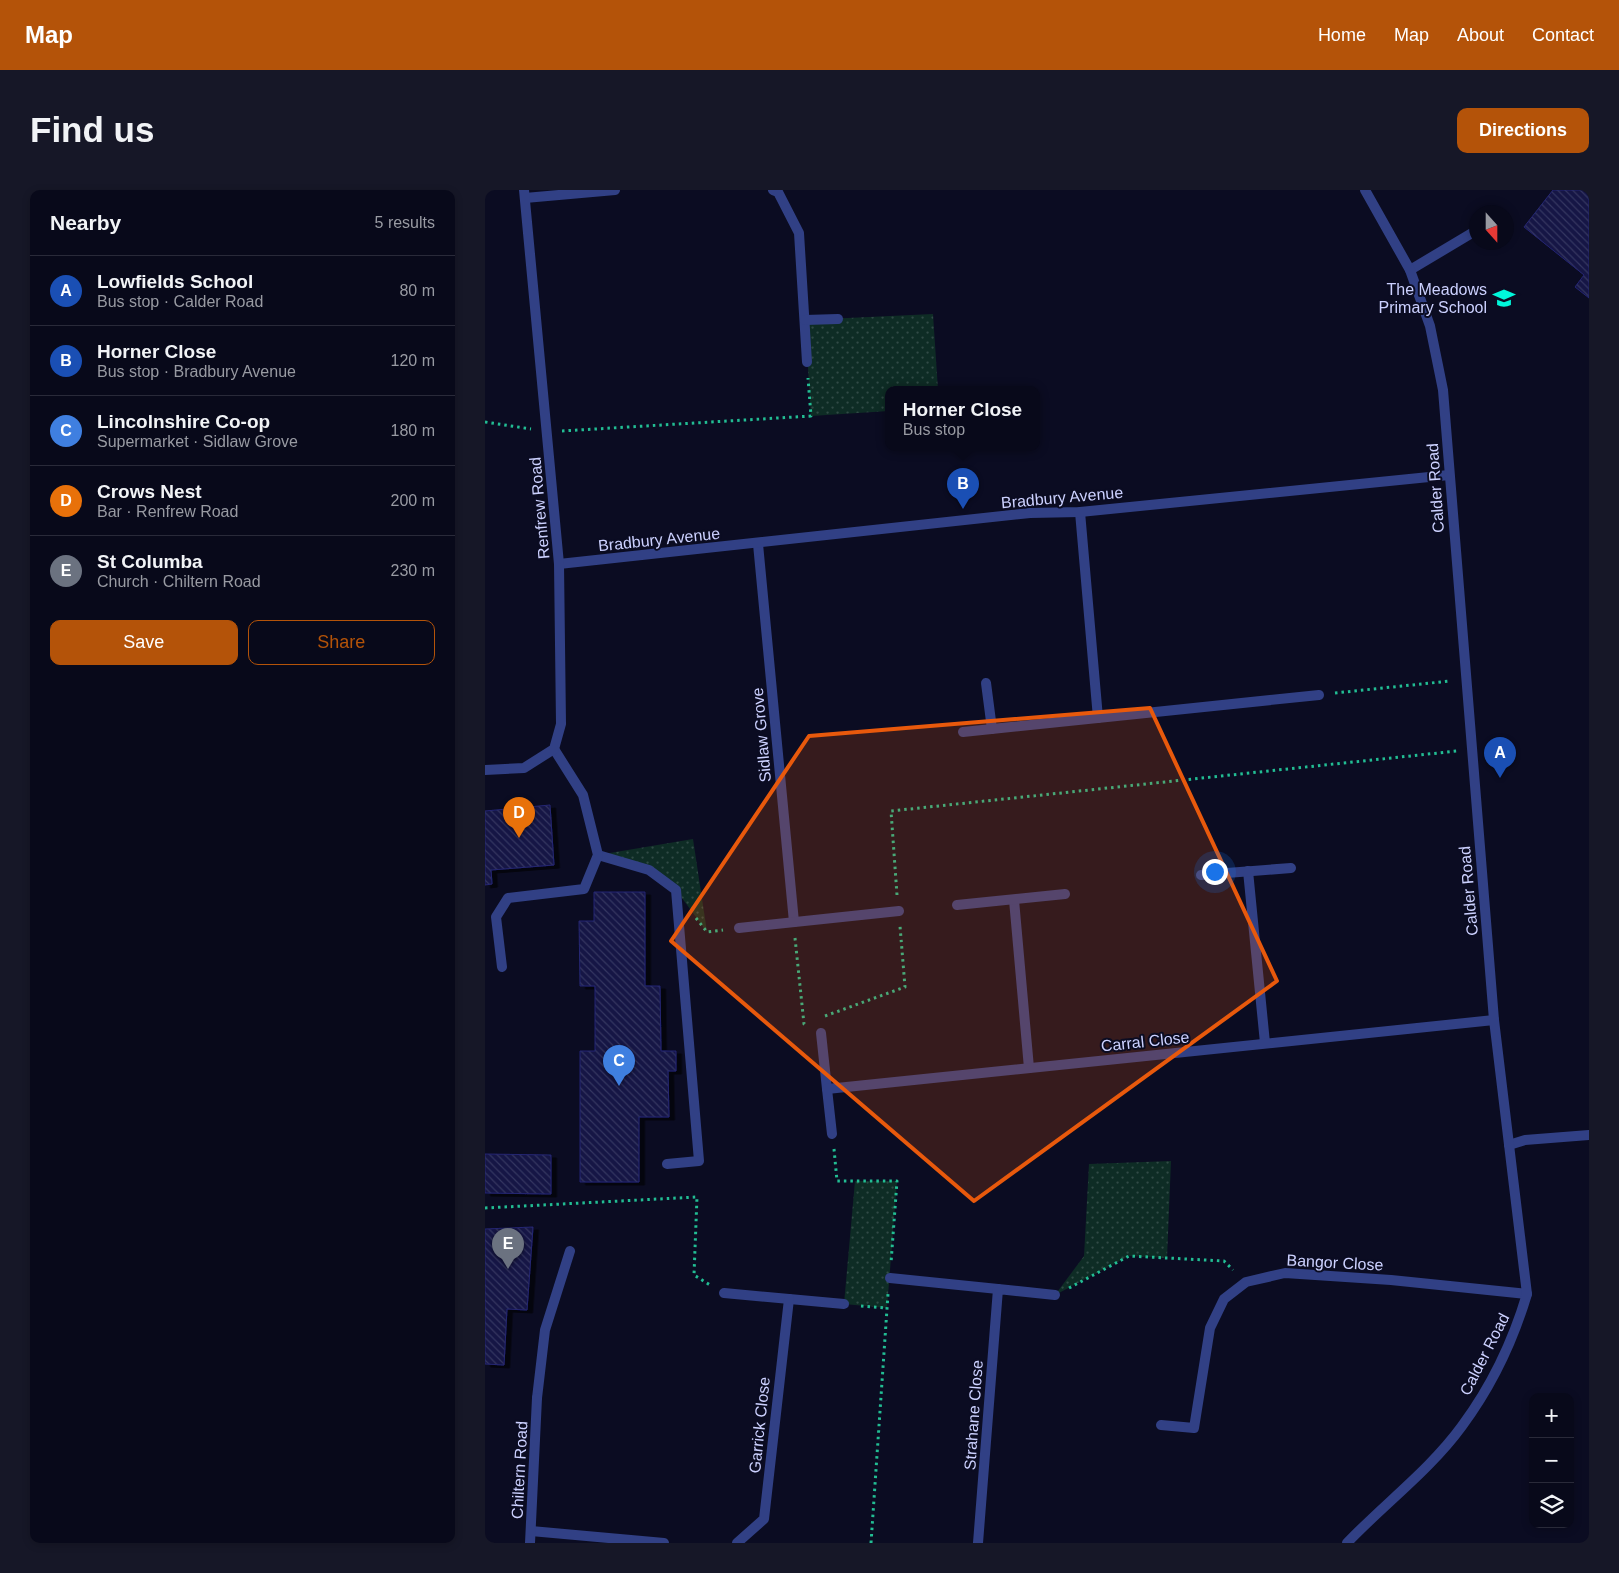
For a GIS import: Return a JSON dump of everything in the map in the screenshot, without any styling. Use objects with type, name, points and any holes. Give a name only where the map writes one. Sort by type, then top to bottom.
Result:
[{"type":"street","points":[[525,194],[615,190]]},
{"type":"street","points":[[773,190],[778,192],[799,233],[807,362]]},
{"type":"street","name":"Calder Road","points":[[1347,1543],[1420,1473],[1461,1427],[1489,1382],[1516,1331],[1527,1294],[1494,1020],[1443,390],[1430,326],[1410,270],[1365,190]]},
{"type":"street","name":"Renfrew Road","points":[[525,194],[559,564],[561,724],[555,749]]},
{"type":"street","points":[[1410,270],[1469,235]]},
{"type":"street","points":[[805,320],[838,319]]},
{"type":"street","name":"Bradbury Avenue","points":[[559,564],[1030,514],[1080,512],[1449,475]]},
{"type":"street","points":[[1080,512],[1098,718]]},
{"type":"street","name":"Sidlaw Grove","points":[[758,544],[794,922]]},
{"type":"street","points":[[986,683],[991,729]]},
{"type":"street","points":[[963,732],[1319,695]]},
{"type":"street","points":[[485,770],[524,768],[555,749],[583,795],[598,855],[584,889],[508,898],[495,917],[502,967]]},
{"type":"street","points":[[598,855],[649,870],[676,890],[699,1161],[667,1164]]},
{"type":"street","points":[[1201,875],[1291,868]]},
{"type":"street","points":[[1248,872],[1265,1044]]},
{"type":"street","points":[[957,905],[1065,894]]},
{"type":"street","points":[[1014,900],[1029,1068]]},
{"type":"street","points":[[739,928],[899,911]]},
{"type":"street","name":"Carral Close","points":[[827,1089],[1494,1020]]},
{"type":"street","points":[[821,1033],[832,1134]]},
{"type":"street","points":[[1509,1145],[1525,1140],[1589,1135]]},
{"type":"street","name":"Chiltern Road","points":[[530,1543],[537,1398],[545,1330],[570,1251]]},
{"type":"street","name":"Bangor Close","points":[[1161,1425],[1194,1428],[1209,1328],[1224,1299],[1246,1282],[1285,1273],[1391,1280],[1527,1294]]},
{"type":"street","points":[[890,1278],[1055,1295]]},
{"type":"street","name":"Strahane Close","points":[[978,1543],[998,1289]]},
{"type":"street","points":[[724,1293],[844,1304]]},
{"type":"street","name":"Garrick Close","points":[[737,1543],[764,1519],[789,1299]]},
{"type":"street","points":[[531,1531],[665,1543]]},
{"type":"path","points":[[485,422],[547,432],[811,416],[807,362]]},
{"type":"path","points":[[1319,695],[1466,679]]},
{"type":"path","points":[[822,1017],[905,987],[891,811],[1472,750]]},
{"type":"path","points":[[676,890],[707,932],[739,928]]},
{"type":"path","points":[[794,922],[804,1024]]},
{"type":"path","points":[[804,1024],[813,1020]]},
{"type":"path","points":[[804,1024],[821,1033]]},
{"type":"path","points":[[832,1134],[837,1181],[897,1181],[871,1543]]},
{"type":"path","points":[[485,1208],[697,1196],[694,1275],[724,1293]]},
{"type":"path","points":[[1055,1295],[1129,1256],[1224,1261],[1246,1282]]},
{"type":"path","points":[[844,1304],[887,1308]]},
{"type":"highlighted area","points":[[1150,708],[1277,981],[974,1201],[671,941],[809,736]]},
{"type":"green space","points":[[933,314],[938,386],[885,386],[885,411],[811,416],[805,320]]},
{"type":"green space","points":[[693,839],[707,932],[676,890],[649,870],[598,855]]},
{"type":"green space","points":[[1171,1161],[1167,1258],[1129,1256],[1055,1295],[1084,1256],[1089,1164]]},
{"type":"green space","points":[[855,1181],[897,1181],[887,1308],[844,1304]]},
{"type":"building","points":[[1553,190],[1589,190],[1589,298],[1575,287],[1584,275],[1524,227]]},
{"type":"building","points":[[550,805],[554,865],[491,870],[492,884],[485,885],[485,811]]},
{"type":"building","points":[[594,892],[645,892],[645,986],[660,986],[661,1051],[676,1051],[676,1071],[668,1071],[669,1117],[639,1117],[639,1182],[580,1182],[580,1051],[595,1051],[595,986],[580,986],[579,921],[594,921]]},
{"type":"building","points":[[485,1154],[551,1155],[551,1194],[485,1193]]},
{"type":"building","points":[[533,1227],[527,1310],[507,1309],[504,1365],[485,1364],[485,1229]]},
{"type":"place","name":"The Meadows Primary School","points":[[1504,298]]},
{"type":"place","name":"Horner Close","points":[[963,509]]},
{"type":"place","name":"Lowfields School","points":[[1500,778]]},
{"type":"place","name":"Crows Nest","points":[[519,838]]},
{"type":"place","name":"Lincolnshire Co-op","points":[[619,1086]]},
{"type":"place","name":"St Columba","points":[[508,1269]]}]
